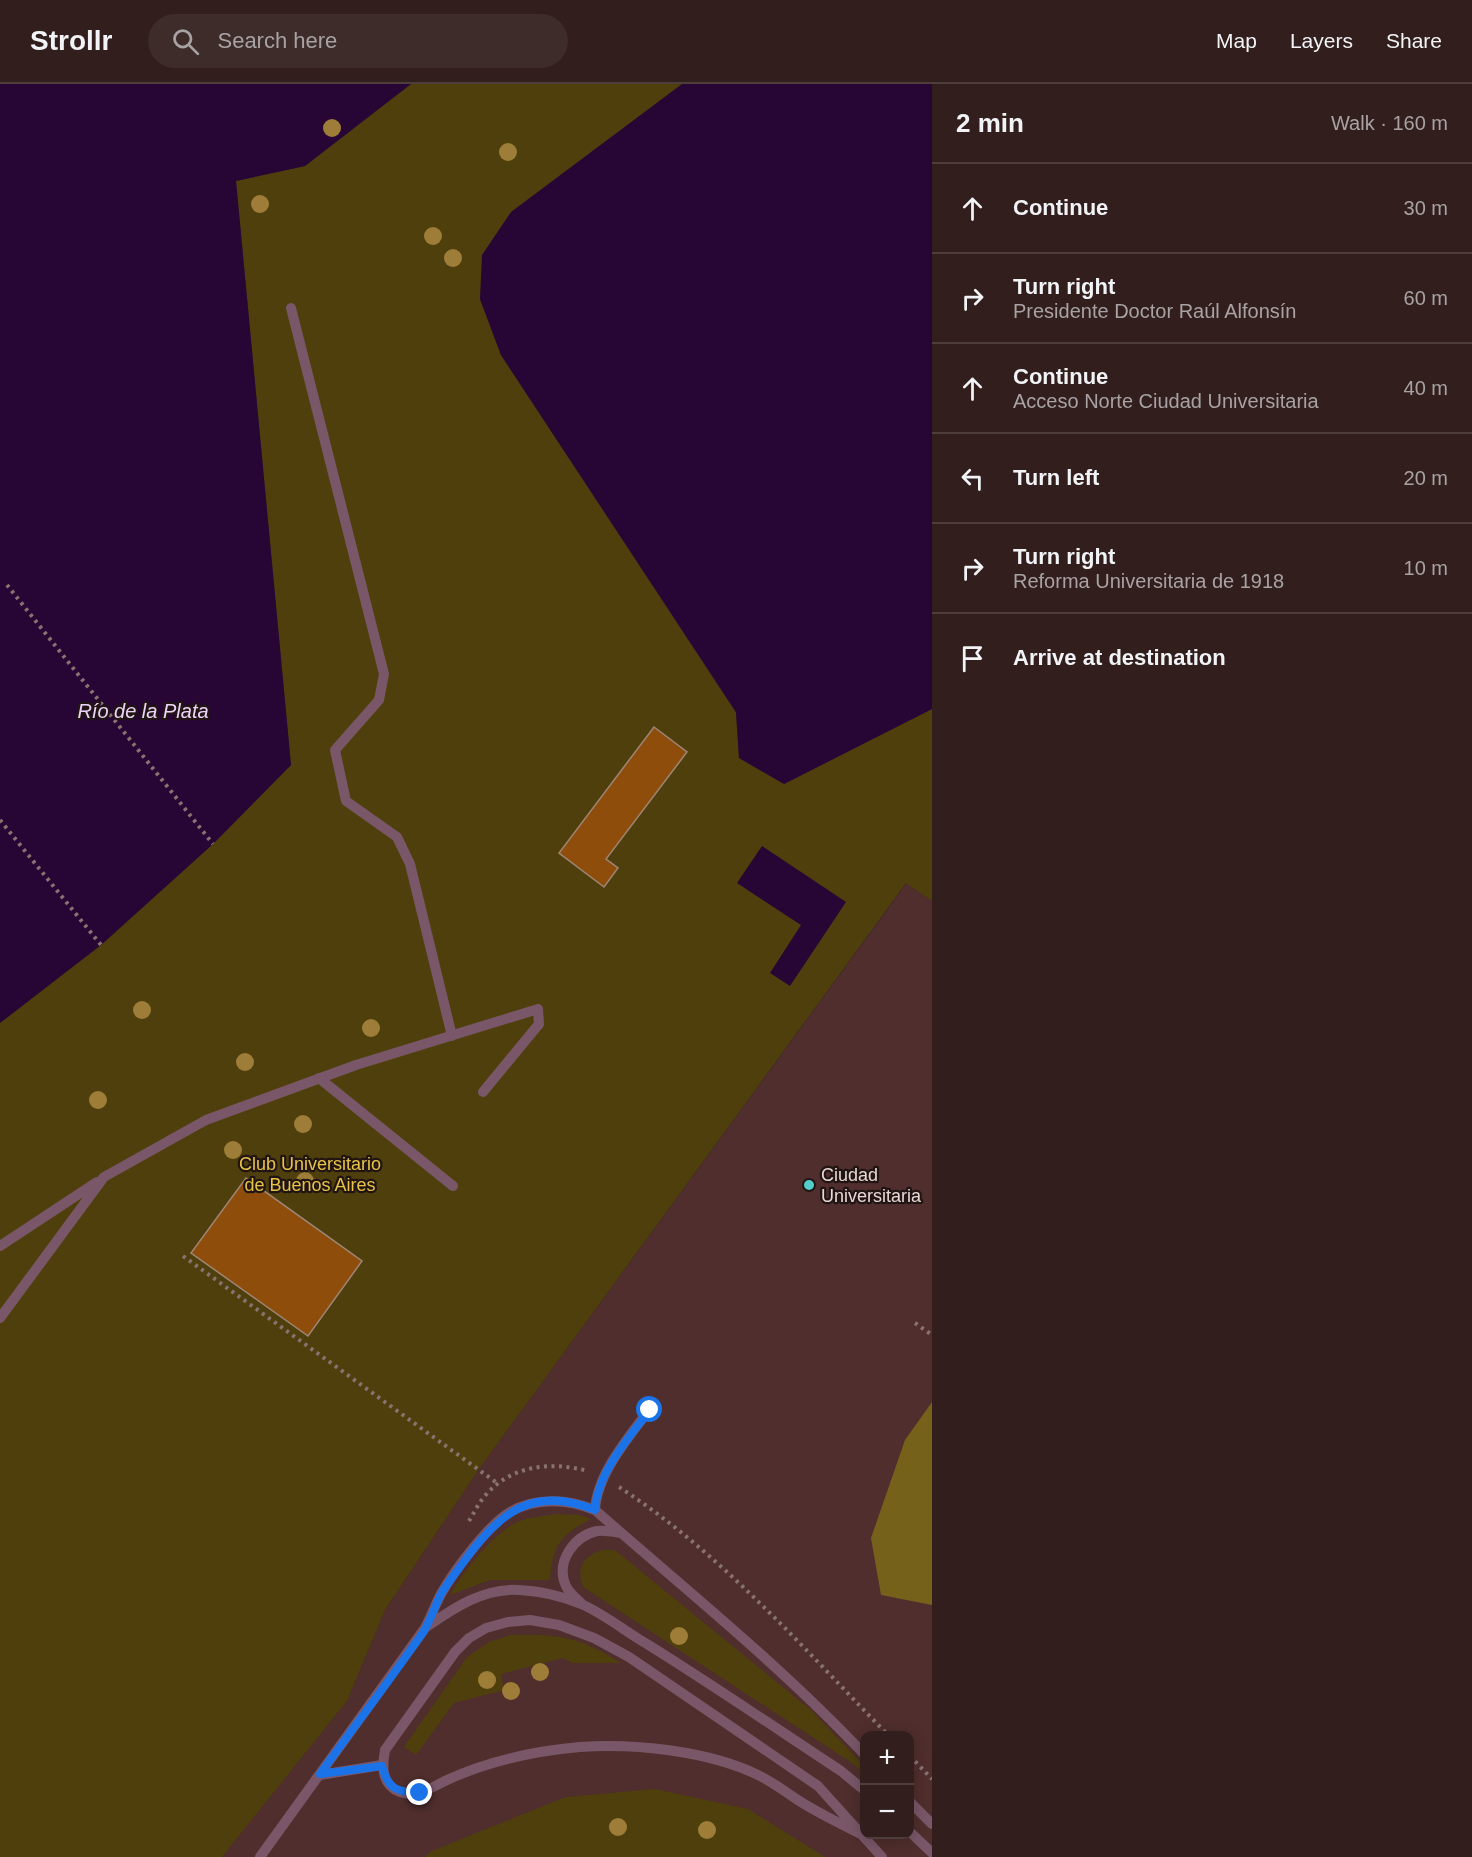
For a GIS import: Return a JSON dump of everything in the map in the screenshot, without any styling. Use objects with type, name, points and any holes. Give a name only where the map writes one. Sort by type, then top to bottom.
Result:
[{"type":"lane","points":[[291,308],[384,674],[379,700],[335,750],[346,801],[397,837],[410,864],[453,1036]]},
{"type":"lane","points":[[0,1246],[104,1177],[206,1120],[356,1065],[538,1009],[539,1024],[483,1092]]},
{"type":"lane","points":[[318,1078],[453,1186]]},
{"type":"lane","points":[[0,1318],[104,1177]]},
{"type":"lane","points":[[595,1510],[596,1497],[617,1453],[650,1410]]},
{"type":"lane","points":[[260,1857],[425,1628],[442,1592],[476,1545],[509,1512],[543,1501],[579,1503],[595,1510],[769,1660],[860,1750]]},
{"type":"lane","points":[[582,1605],[566,1588],[562,1573],[567,1552],[582,1537],[599,1531],[621,1533]]},
{"type":"lane","points":[[425,1628],[452,1609],[493,1592],[518,1590],[548,1594],[582,1605],[663,1654],[841,1771],[860,1787]]},
{"type":"lane","points":[[860,1833],[803,1804],[758,1774],[707,1757],[651,1747],[580,1747],[532,1754],[491,1764],[453,1777],[420,1793],[400,1792],[386,1780],[382,1766],[385,1750],[455,1652],[469,1638],[486,1628],[508,1622],[530,1620],[559,1625],[629,1657],[818,1786],[860,1833]]},
{"type":"lane","points":[[320,1774],[382,1766]]},
{"type":"lane","points":[[914,1807],[932,1824]]},
{"type":"lane","points":[[914,1837],[932,1853]]},
{"type":"lane","points":[[866,1839],[882,1857]]},
{"type":"path","points":[[7,585],[213,844]]},
{"type":"path","points":[[0,820],[101,945]]},
{"type":"path","points":[[183,1256],[497,1483]]},
{"type":"path","points":[[915,1323],[932,1335]]},
{"type":"path","points":[[914,1761],[932,1779]]},
{"type":"shaded area","name":"Ciudad Universitaria","points":[[907,883],[932,901],[932,1857],[222,1857],[347,1701],[385,1610],[479,1469]]},
{"type":"shaded area","points":[[932,1402],[932,1605],[881,1595],[871,1538],[905,1440]]},
{"type":"green space","name":"Club Universitario de Buenos Aires","points":[[411,84],[682,84],[480,299],[501,355],[736,713],[739,758],[784,784],[932,709],[932,901],[906,883],[479,1469],[385,1610],[347,1701],[222,1857],[0,1857],[0,1023],[101,945],[213,844],[291,765],[236,181],[305,166]]},
{"type":"green space","points":[[556,1514],[580,1515],[591,1519],[572,1530],[560,1542],[553,1558],[550,1580],[490,1580],[450,1595],[478,1555],[506,1529],[525,1519]]},
{"type":"green space","points":[[601,1550],[615,1550],[812,1711],[860,1762],[860,1770],[583,1587],[581,1568],[590,1556]]},
{"type":"green space","points":[[511,1635],[543,1635],[581,1642],[621,1663],[572,1663],[563,1658],[501,1674],[504,1690],[454,1703],[416,1755],[404,1747],[467,1657],[489,1642]]},
{"type":"green space","points":[[655,1789],[748,1809],[825,1857],[425,1857],[432,1851],[566,1797]]},
{"type":"water","name":"Río de la Plata","points":[[0,84],[411,84],[305,166],[236,181],[291,765],[213,844],[101,945],[0,1023]]},
{"type":"water","points":[[682,84],[932,84],[932,709],[784,784],[739,758],[736,712],[501,355],[480,299],[482,255],[511,212]]},
{"type":"water","points":[[762,846],[846,902],[790,986],[770,973],[801,925],[737,883]]},
{"type":"building","points":[[654,727],[687,752],[606,859],[618,868],[604,887],[559,853]]},
{"type":"building","points":[[246,1178],[362,1261],[308,1336],[191,1253]]},
{"type":"place","name":"Ciudad Universitaria","points":[[809,1185]]},
{"type":"route","points":[[420,1793],[400,1792],[386,1780],[382,1766],[320,1774],[425,1628],[442,1592],[476,1545],[509,1512],[524,1506],[543,1501],[562,1501],[579,1503],[595,1510],[596,1497],[617,1453],[650,1410]]}]
